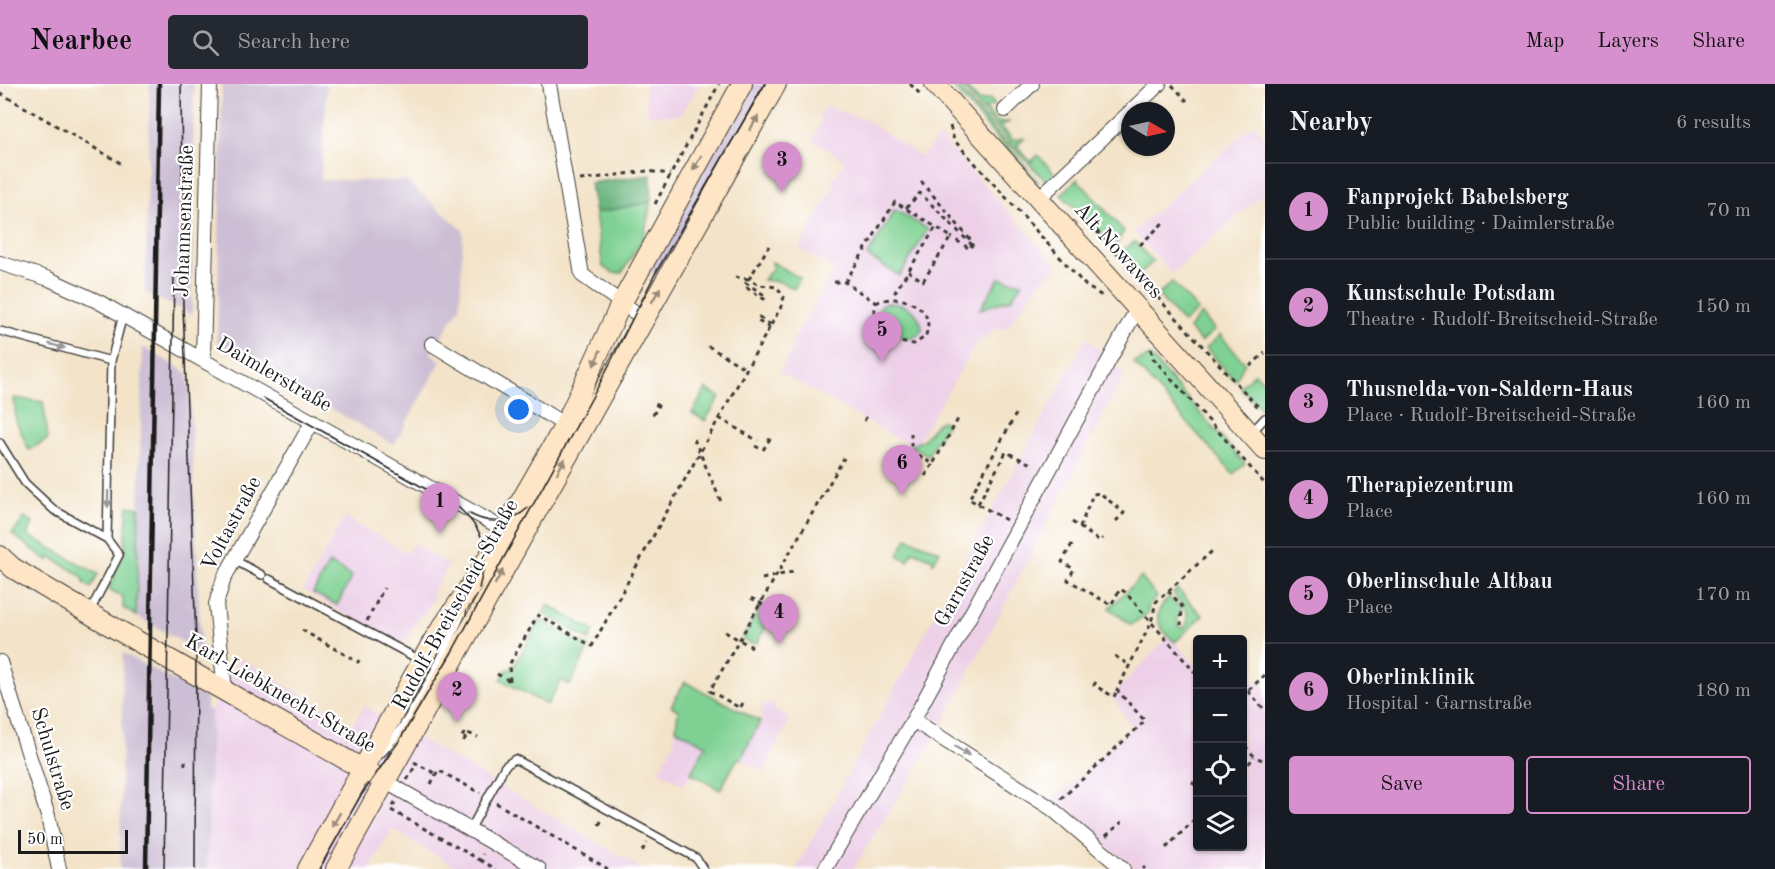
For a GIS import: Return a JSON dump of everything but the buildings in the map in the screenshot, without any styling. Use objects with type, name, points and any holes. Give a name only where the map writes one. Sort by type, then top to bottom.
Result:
[{"type":"street","name":"Johannsenstraße","points":[[202,359],[210,84]]},
{"type":"street","points":[[549,84],[582,275],[643,318]]},
{"type":"street","name":"Rudolf-Breitscheid-Straße","points":[[572,429],[621,304],[742,84]]},
{"type":"street","name":"Rudolf-Breitscheid-Straße","points":[[336,869],[386,782],[512,534],[572,429],[643,318],[777,84]]},
{"type":"street","points":[[1005,110],[1032,84]]},
{"type":"street","points":[[1141,102],[1159,84]]},
{"type":"street","name":"Alt Nowawes","points":[[938,90],[1265,450]]},
{"type":"street","points":[[1038,199],[1121,121]]},
{"type":"street","name":"Daimlerstraße","points":[[0,263],[49,279],[123,315],[512,534]]},
{"type":"street","name":"Garnstraße","points":[[825,869],[913,720],[1137,309]]},
{"type":"street","points":[[432,344],[572,429]]},
{"type":"street","name":"Voltastraße","points":[[225,691],[216,604],[224,578],[313,421]]},
{"type":"street","name":"Rudolf-Breitscheid-Straße","points":[[308,869],[422,662],[480,572],[512,534]]},
{"type":"street","name":"Karl-Liebknecht-Straße","points":[[0,556],[13,568],[89,614],[539,869]]},
{"type":"street","name":"Schulstraße","points":[[0,662],[48,816],[60,869]]},
{"type":"street","points":[[913,720],[1051,808],[1123,869]]},
{"type":"lane","points":[[107,539],[111,361],[123,315]]},
{"type":"lane","points":[[0,331],[111,361]]},
{"type":"lane","points":[[1250,433],[1265,417]]},
{"type":"lane","points":[[0,442],[26,483],[54,510],[107,539],[119,555],[89,614]]},
{"type":"lane","points":[[234,561],[422,662]]},
{"type":"lane","name":"Rudolf-Breitscheid-Straße","points":[[363,770],[393,743],[446,648],[480,572]]},
{"type":"lane","points":[[470,830],[505,766],[515,759],[696,858],[703,869]]},
{"type":"lane","points":[[363,770],[376,800]]},
{"type":"path","points":[[910,84],[938,90]]},
{"type":"path","points":[[1171,84],[1187,101]]},
{"type":"path","points":[[0,93],[122,164]]},
{"type":"path","points":[[942,117],[950,126],[954,140],[1086,286],[1096,294],[1110,298]]},
{"type":"path","points":[[566,181],[647,171],[670,174]]},
{"type":"path","points":[[921,181],[973,243],[973,246]]},
{"type":"path","points":[[906,208],[920,193],[973,246]]},
{"type":"path","points":[[845,282],[895,202],[970,249],[973,246]]},
{"type":"path","points":[[1079,218],[1092,226],[1265,417]]},
{"type":"path","points":[[1140,245],[1164,222]]},
{"type":"path","points":[[892,297],[936,227]]},
{"type":"path","points":[[908,271],[923,281],[951,237]]},
{"type":"path","points":[[745,290],[747,288],[764,299],[766,296],[746,284],[769,246]]},
{"type":"path","points":[[497,674],[510,681],[509,664],[538,615],[592,646],[746,369],[756,347],[781,308],[784,297],[782,291],[777,287],[759,285],[749,279],[735,277]]},
{"type":"path","points":[[834,282],[845,282],[876,303]]},
{"type":"path","points":[[876,303],[892,297],[914,303],[925,317],[928,327],[925,337],[920,342],[908,345],[897,342]]},
{"type":"path","points":[[876,303],[873,319],[882,333]]},
{"type":"path","points":[[1150,344],[1153,358],[1265,484]]},
{"type":"path","points":[[708,346],[746,369]]},
{"type":"path","points":[[1250,366],[1265,353]]},
{"type":"path","points":[[653,415],[658,406],[655,404]]},
{"type":"path","points":[[864,421],[868,414]]},
{"type":"path","points":[[1016,414],[969,499],[1018,527]]},
{"type":"path","points":[[719,418],[758,441]]},
{"type":"path","points":[[925,476],[958,419]]},
{"type":"path","points":[[911,433],[911,451],[933,464]]},
{"type":"path","points":[[755,446],[763,450],[771,437],[773,438]]},
{"type":"path","points":[[694,439],[722,504]]},
{"type":"path","points":[[995,440],[1000,443]]},
{"type":"path","points":[[978,504],[1006,452],[1033,465]]},
{"type":"path","points":[[743,703],[740,708],[710,691],[844,458]]},
{"type":"path","points":[[1080,526],[1093,494],[1100,493],[1124,513],[1116,520]]},
{"type":"path","points":[[1072,522],[1100,540],[1103,538]]},
{"type":"path","points":[[1072,544],[1062,562],[1074,569],[1068,580],[1111,605],[1121,588],[1193,671]]},
{"type":"path","points":[[1096,682],[1094,685],[1114,697],[1151,623],[1156,602],[1212,551]]},
{"type":"path","points":[[762,579],[797,571]]},
{"type":"path","points":[[375,626],[366,620],[384,588]]},
{"type":"path","points":[[1168,591],[1182,606],[1181,624]]},
{"type":"path","points":[[751,598],[773,610]]},
{"type":"path","points":[[302,630],[358,662],[359,660]]},
{"type":"path","points":[[725,632],[752,647]]},
{"type":"path","points":[[1114,656],[1130,665]]},
{"type":"path","points":[[1265,675],[1248,691],[1265,710]]},
{"type":"path","points":[[1051,808],[1145,721],[1117,690]]},
{"type":"path","points":[[466,737],[464,740],[461,738],[465,732],[478,737]]},
{"type":"path","points":[[1247,748],[1255,757],[1265,761]]},
{"type":"path","points":[[1247,765],[1255,757]]},
{"type":"path","points":[[431,784],[438,770],[608,869]]},
{"type":"path","points":[[1166,848],[1193,820]]},
{"type":"path","points":[[1096,846],[1122,822]]},
{"type":"path","points":[[480,860],[495,869]]},
{"type":"shaded area","points":[[150,84],[194,84],[192,315],[145,292]]},
{"type":"shaded area","points":[[222,84],[327,84],[321,180],[406,181],[463,230],[460,307],[431,353],[441,361],[394,445],[217,342]]},
{"type":"shaded area","points":[[644,84],[699,84],[681,115],[648,115]]},
{"type":"shaded area","points":[[750,84],[769,84],[658,276],[648,269]]},
{"type":"shaded area","points":[[825,106],[866,120],[921,157],[939,136],[1058,266],[1041,281],[1005,330],[995,326],[985,341],[980,338],[914,448],[779,372],[793,349],[790,346],[835,269],[799,248],[835,183],[831,181],[845,161],[812,139],[822,120],[818,117]]},
{"type":"shaded area","points":[[1254,124],[1265,138],[1265,192],[1172,274],[1133,232]]},
{"type":"shaded area","points":[[1087,337],[1124,375],[933,742],[853,869],[796,869]]},
{"type":"shaded area","points":[[143,347],[189,374],[201,652],[136,616]]},
{"type":"shaded area","points":[[345,517],[407,553],[413,544],[449,565],[431,595],[434,597],[423,616],[420,615],[402,646],[303,590]]},
{"type":"shaded area","points":[[1169,635],[1193,662],[1193,851],[1247,851],[1247,688],[1257,678],[1265,689],[1265,869],[1135,869],[1052,801],[1132,727],[1112,696]]},
{"type":"shaded area","points":[[123,653],[206,698],[206,710],[211,710],[207,869],[120,869]]},
{"type":"shaded area","points":[[241,659],[352,725],[364,706],[642,869],[459,869],[392,829],[370,869],[207,869],[211,710]]},
{"type":"shaded area","points":[[685,682],[760,721],[763,714],[759,712],[763,704],[768,706],[770,702],[775,705],[773,709],[790,718],[764,771],[738,758],[720,790],[691,774],[684,785],[659,771],[674,742],[678,710],[671,706]]},
{"type":"green space","points":[[956,84],[1039,183],[1032,180],[954,88]]},
{"type":"green space","points":[[960,84],[977,84],[966,87],[979,101],[990,99],[995,105],[985,108],[997,122],[1010,122],[1000,125],[1013,140],[1024,138],[1017,146],[1031,162],[1038,155],[1054,173],[1054,176],[1047,182],[1014,148]]},
{"type":"green space","points":[[651,175],[651,202],[595,213],[590,183]]},
{"type":"green space","points":[[1077,179],[1124,231],[1115,246],[1061,195]]},
{"type":"green space","points":[[651,202],[644,236],[622,273],[613,273],[603,267],[595,213]]},
{"type":"green space","points":[[895,210],[928,229],[900,276],[867,256]]},
{"type":"green space","points":[[1135,242],[1153,262],[1139,274],[1120,252]]},
{"type":"green space","points":[[772,262],[800,278],[794,289],[781,282],[763,280],[772,269]]},
{"type":"green space","points":[[999,278],[1022,283],[1011,299],[980,309]]},
{"type":"green space","points":[[1172,282],[1198,310],[1183,323],[1158,295]]},
{"type":"green space","points":[[899,304],[915,312],[922,329],[917,335],[904,338],[884,325],[878,311],[881,305]]},
{"type":"green space","points":[[1201,314],[1215,330],[1201,342],[1189,329]]},
{"type":"green space","points":[[1220,335],[1245,363],[1235,381],[1206,348]]},
{"type":"green space","points":[[1150,356],[1245,464],[1233,474],[1134,363]]},
{"type":"green space","points":[[1255,373],[1265,384],[1264,412],[1240,387]]},
{"type":"green space","points":[[706,389],[720,397],[705,421],[692,413]]},
{"type":"green space","points":[[14,398],[43,402],[48,439],[29,450],[16,421]]},
{"type":"green space","points":[[942,421],[947,423],[928,455],[910,446],[923,440],[937,423]]},
{"type":"green space","points":[[128,506],[139,508],[136,616],[123,608],[123,597],[109,589],[124,552]]},
{"type":"green space","points":[[25,518],[33,523],[27,535],[98,574],[91,588],[84,583],[83,577],[51,557],[48,561],[12,534]]},
{"type":"green space","points":[[907,538],[940,551],[933,564],[933,559],[913,551],[908,561],[898,555]]},
{"type":"green space","points":[[329,563],[352,576],[337,605],[313,593]]},
{"type":"green space","points":[[1141,577],[1157,597],[1149,604],[1148,613],[1131,625],[1109,608]]},
{"type":"green space","points":[[1177,589],[1203,616],[1175,642],[1160,626],[1158,616],[1159,610],[1169,597],[1181,608],[1181,613],[1177,618],[1179,627],[1183,628],[1187,624],[1187,612],[1173,593]]},
{"type":"green space","points":[[548,605],[594,631],[589,640],[543,613]]},
{"type":"green space","points":[[761,606],[771,612],[772,616],[757,643],[752,644],[742,639]]},
{"type":"green space","points":[[540,620],[589,647],[570,685],[561,680],[547,705],[501,680],[506,670],[513,668]]},
{"type":"green space","points":[[685,682],[760,721],[741,759],[738,758],[720,790],[691,773],[706,745],[676,729],[678,710],[671,706]]},
{"type":"tram line","points":[[181,84],[183,306],[196,639],[195,869]]},
{"type":"tram line","points":[[319,869],[360,797],[399,741],[452,652],[600,383],[655,274],[765,84]]},
{"type":"tram line","points":[[164,869],[174,276]]},
{"type":"tram line","points":[[263,398],[458,507],[475,526],[484,544],[484,563],[479,588]]},
{"type":"tram line","points":[[468,513],[484,520],[499,521],[514,517],[528,508]]},
{"type":"railway","points":[[146,869],[159,84]]},
{"type":"place","name":"Thusnelda-von-Saldern-Haus","points":[[782,192]]},
{"type":"place","name":"Oberlinschule Altbau","points":[[882,362]]},
{"type":"place","name":"Oberlinklinik","points":[[902,495]]},
{"type":"place","name":"Fanprojekt Babelsberg","points":[[440,533]]},
{"type":"place","name":"Therapiezentrum","points":[[779,644]]},
{"type":"place","name":"Kunstschule Potsdam","points":[[457,722]]}]
